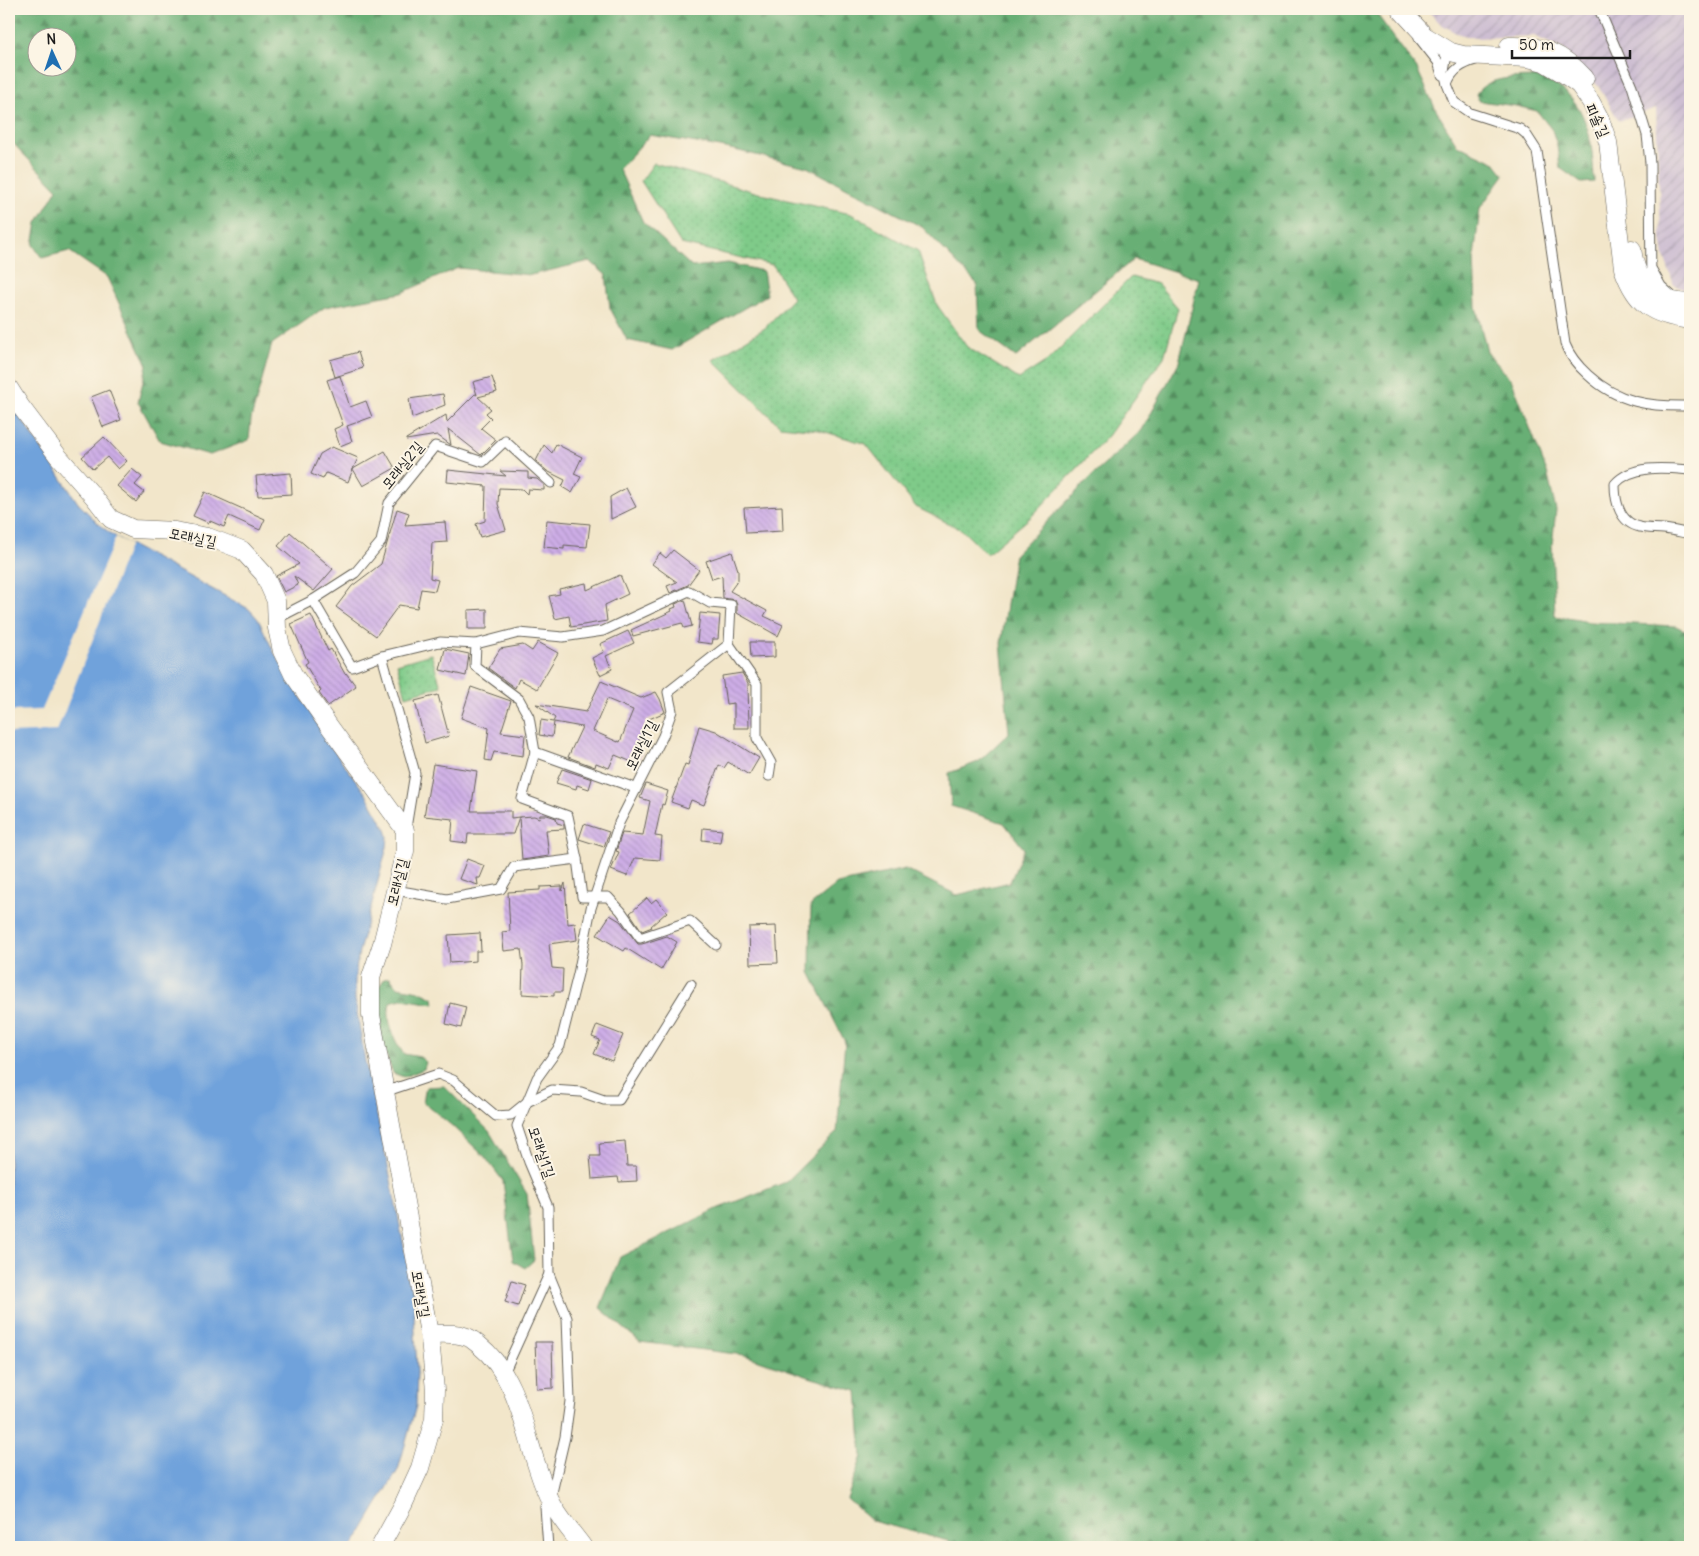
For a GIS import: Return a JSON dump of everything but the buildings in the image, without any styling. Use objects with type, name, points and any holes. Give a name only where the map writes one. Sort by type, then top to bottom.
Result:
[{"type":"street","name":"피솔길","points":[[1400,9],[1414,17],[1449,47],[1463,55],[1528,58],[1544,62],[1579,86],[1591,102],[1600,119],[1608,142],[1623,268],[1633,291],[1650,308],[1668,317],[1690,320]]},
{"type":"street","name":"피솔길","points":[[1449,47],[1514,46],[1542,49],[1562,56],[1584,77],[1601,98],[1616,134],[1634,263],[1650,291]]},
{"type":"street","points":[[1650,291],[1657,297],[1665,300],[1687,303]]},
{"type":"street","name":"모래실길","points":[[9,388],[58,456],[111,519],[133,529],[208,536],[242,550],[264,574],[276,601],[276,628],[282,651],[293,674],[406,830],[405,851],[382,944],[371,977],[371,1015],[429,1334],[435,1390],[434,1419],[420,1468],[403,1505],[380,1547]]},
{"type":"street","points":[[429,1334],[454,1333],[468,1337],[488,1352],[504,1373],[518,1403],[550,1501],[583,1547]]},
{"type":"lane","points":[[1600,9],[1632,86],[1647,135],[1650,163],[1652,269],[1650,308]]},
{"type":"lane","points":[[1414,17],[1417,35],[1438,62],[1454,102],[1460,108],[1470,113],[1520,129],[1526,134],[1537,151],[1566,344],[1573,361],[1599,385],[1618,396],[1642,403],[1690,406]]},
{"type":"lane","points":[[1447,84],[1444,72],[1449,47]]},
{"type":"lane","points":[[1447,84],[1454,71],[1463,64],[1492,56]]},
{"type":"lane","points":[[1634,263],[1642,272],[1648,272],[1652,269]]},
{"type":"lane","points":[[1652,269],[1665,290],[1687,303]]},
{"type":"lane","name":"모래실2길","points":[[276,619],[313,600],[355,573],[381,542],[389,502],[435,446],[483,462],[505,440],[551,483]]},
{"type":"lane","points":[[1690,470],[1669,469],[1630,472],[1621,477],[1615,484],[1619,511],[1628,521],[1638,527],[1665,529],[1690,534]]},
{"type":"lane","points":[[313,600],[352,667],[382,656],[440,642],[476,644],[519,632],[563,637],[603,631],[689,592],[710,603],[731,605],[729,644],[757,684],[757,738],[771,763],[770,776]]},
{"type":"lane","points":[[476,644],[475,666],[519,699],[529,717],[535,752],[522,799],[568,816],[577,859],[582,897],[608,897],[621,911],[640,938],[690,920],[716,945]]},
{"type":"lane","name":"모래실1길","points":[[504,1373],[549,1274],[548,1207],[529,1162],[517,1126],[537,1078],[560,1046],[594,898],[619,823],[635,788],[664,736],[672,711],[668,692],[729,644]]},
{"type":"lane","points":[[382,656],[414,773],[406,830]]},
{"type":"lane","points":[[535,752],[635,788]]},
{"type":"lane","points":[[395,890],[447,899],[501,889],[514,867],[577,859]]},
{"type":"lane","points":[[384,1092],[438,1074],[453,1080],[496,1116],[510,1115],[527,1102],[552,1090],[581,1092],[604,1100],[619,1100],[691,984]]},
{"type":"lane","points":[[548,1547],[545,1507],[550,1501],[565,1437],[570,1400],[567,1318],[549,1274]]},
{"type":"shaded area","points":[[1426,9],[1690,9],[1690,290],[1674,285],[1664,256],[1661,238],[1656,108],[1619,121],[1599,87],[1563,49],[1534,36],[1474,38],[1456,33],[1441,24]]},
{"type":"green space","points":[[9,9],[1373,9],[1417,69],[1436,110],[1457,145],[1494,162],[1504,175],[1480,208],[1474,257],[1476,307],[1487,352],[1512,381],[1547,472],[1556,510],[1552,545],[1555,616],[1590,622],[1676,626],[1690,633],[1690,1547],[971,1547],[872,1521],[847,1499],[862,1456],[857,1391],[744,1355],[640,1342],[600,1308],[620,1257],[719,1208],[786,1182],[837,1132],[845,1042],[810,972],[811,905],[837,884],[905,869],[957,895],[1010,882],[1024,849],[1004,823],[951,806],[949,773],[978,762],[1009,733],[1001,643],[1015,554],[1092,476],[1142,430],[1179,362],[1199,279],[1134,259],[1016,357],[979,330],[977,284],[922,227],[807,167],[726,148],[650,135],[619,169],[643,222],[692,267],[728,263],[763,271],[767,295],[672,350],[627,340],[610,308],[606,275],[590,261],[531,275],[458,268],[401,293],[325,307],[272,344],[251,419],[249,440],[210,455],[160,441],[138,402],[147,365],[107,277],[69,251],[42,258],[33,245],[37,223],[57,189],[9,139]]},
{"type":"green space","points":[[1537,77],[1562,89],[1579,108],[1591,144],[1594,182],[1581,183],[1560,168],[1557,145],[1552,130],[1537,111],[1479,101],[1476,94],[1488,83],[1512,78]]},
{"type":"green space","points":[[654,163],[769,196],[851,214],[918,251],[937,305],[967,347],[1019,379],[1047,361],[1131,277],[1158,284],[1178,308],[1164,357],[1108,436],[1032,516],[987,554],[962,530],[916,507],[866,444],[819,430],[780,426],[713,360],[765,328],[793,298],[773,265],[681,244],[641,181]]},
{"type":"green space","points":[[431,654],[441,686],[406,696],[397,664]]},
{"type":"green space","points":[[390,977],[398,987],[419,991],[433,998],[434,1004],[402,999],[390,1002],[390,1023],[400,1048],[404,1054],[420,1057],[426,1062],[424,1069],[404,1077],[393,1073],[379,1037],[378,988],[385,978]]},
{"type":"green space","points":[[444,1086],[489,1131],[527,1194],[534,1260],[525,1268],[513,1261],[503,1181],[485,1157],[423,1102],[426,1087]]},
{"type":"water","points":[[9,400],[78,503],[102,527],[116,537],[249,609],[258,619],[274,652],[329,744],[366,794],[386,829],[388,837],[387,847],[359,952],[355,976],[355,999],[365,1061],[413,1293],[417,1371],[416,1406],[398,1470],[352,1547],[9,1547]]},
{"type":"pier","points":[[116,537],[130,544],[57,731],[9,733],[9,711],[42,710]]}]
